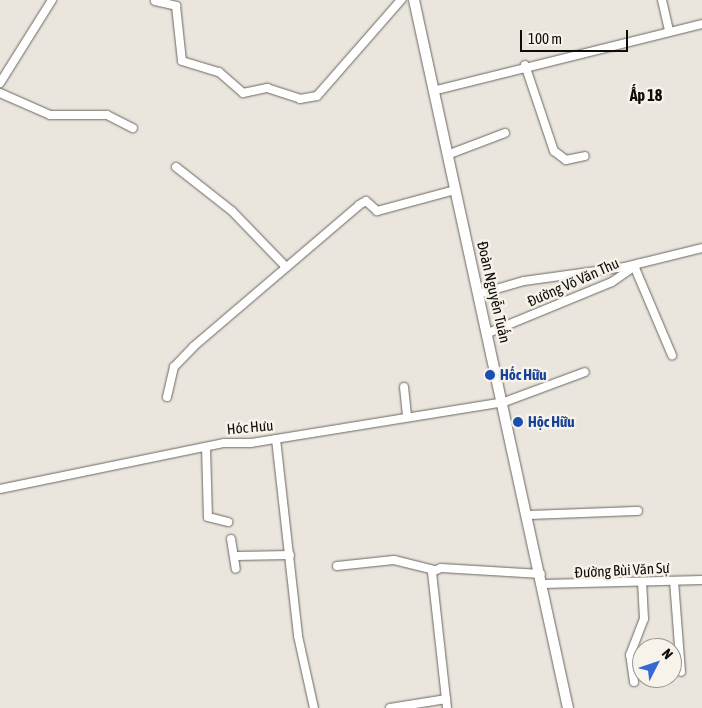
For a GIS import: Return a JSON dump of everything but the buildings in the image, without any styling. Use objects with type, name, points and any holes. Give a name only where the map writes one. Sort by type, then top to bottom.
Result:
[{"type":"main road","name":"Đoàn Nguyễn Tuấn","points":[[414,0],[455,190],[504,402],[568,708]]},
{"type":"street","points":[[0,83],[52,0]]},
{"type":"street","points":[[155,1],[176,6],[178,51],[189,66],[219,72],[243,93],[267,88],[300,100],[317,96],[401,0]]},
{"type":"street","points":[[662,0],[668,31]]},
{"type":"street","points":[[433,91],[525,66],[702,24]]},
{"type":"street","points":[[525,66],[554,151],[566,160],[585,156]]},
{"type":"street","points":[[0,93],[50,115],[107,115],[133,128]]},
{"type":"street","points":[[447,154],[505,133]]},
{"type":"street","points":[[176,168],[232,211],[286,267]]},
{"type":"street","points":[[166,397],[174,367],[286,267],[366,201],[377,211],[455,190]]},
{"type":"street","points":[[479,294],[524,281],[636,266],[702,248]]},
{"type":"street","points":[[636,266],[672,355]]},
{"type":"street","name":"Đường Võ Văn Thu","points":[[488,333],[590,293],[636,266]]},
{"type":"street","name":"Hóc Hưu","points":[[0,489],[206,447],[276,439],[504,402],[585,372]]},
{"type":"street","points":[[404,387],[407,417]]},
{"type":"street","points":[[276,439],[298,636],[314,708]]},
{"type":"street","points":[[206,447],[208,517],[228,522]]},
{"type":"street","points":[[527,516],[638,511]]},
{"type":"street","points":[[231,539],[236,556],[236,569]]},
{"type":"street","points":[[236,556],[290,555]]},
{"type":"street","name":"Đường Bùi Văn Sự","points":[[337,566],[394,560],[434,570],[542,579],[642,582],[702,580]]},
{"type":"street","points":[[434,570],[447,708]]},
{"type":"street","points":[[674,581],[678,638]]},
{"type":"street","points":[[637,638],[644,619],[642,582]]},
{"type":"street","points":[[632,650],[630,655],[632,668]]},
{"type":"street","points":[[390,708],[446,699]]},
{"type":"place","name":"Hốc Hữu","points":[[490,375]]},
{"type":"place","name":"Hộc Hữu","points":[[518,422]]},
{"type":"district","name":"Ấp 18","points":[[646,95]]}]
